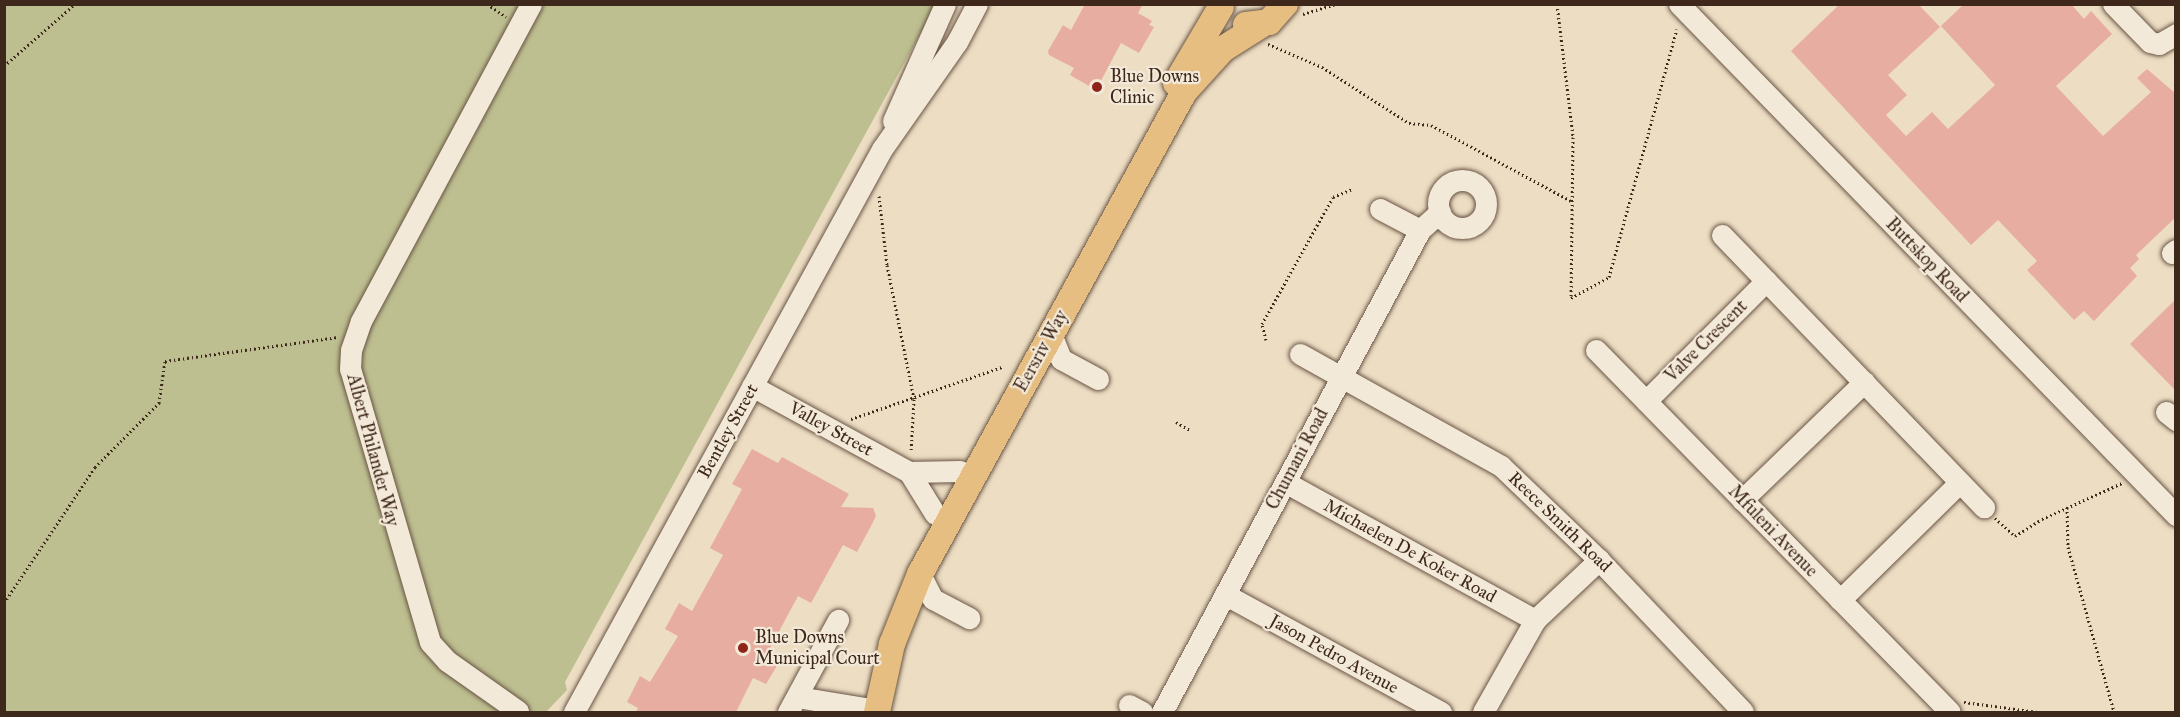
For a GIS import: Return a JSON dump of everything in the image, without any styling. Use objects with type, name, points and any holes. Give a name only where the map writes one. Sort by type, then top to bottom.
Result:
[{"type":"main road","name":"Eersriv Way","points":[[869,711],[891,608],[935,514],[1220,6]]},
{"type":"main road","points":[[1220,6],[1240,23],[1260,33]]},
{"type":"main road","name":"Eersriv Way","points":[[869,711],[903,610],[920,574],[1184,92],[1223,49],[1260,33],[1273,19],[1290,10]]},
{"type":"street","name":"Albert Philander Way","points":[[518,711],[440,656],[424,630],[353,384],[351,350],[357,334],[531,4]]},
{"type":"street","name":"Bentley Street","points":[[882,150],[945,4]]},
{"type":"street","name":"Bentley Street","points":[[574,712],[882,150],[957,42],[978,4]]},
{"type":"street","points":[[2113,4],[2150,42],[2159,44],[2175,34]]},
{"type":"street","name":"Buttskop Road","points":[[1678,12],[2175,515]]},
{"type":"street","points":[[933,29],[957,42]]},
{"type":"street","points":[[1380,209],[1420,230]]},
{"type":"street","name":"Chumani Road","points":[[1162,712],[1420,230],[1440,212]]},
{"type":"street","points":[[1722,235],[1984,507]]},
{"type":"street","name":"Valve Crescent","points":[[1646,401],[1766,280]]},
{"type":"street","points":[[1051,334],[1061,358],[1098,379]]},
{"type":"street","name":"Mfuleni Avenue","points":[[1596,350],[1947,709]]},
{"type":"street","name":"Reece Smith Road","points":[[1300,354],[1501,466],[1599,560],[1743,712]]},
{"type":"street","points":[[1032,370],[1061,358]]},
{"type":"street","points":[[1742,500],[1864,382]]},
{"type":"street","name":"Valley Street","points":[[752,386],[910,462],[960,471]]},
{"type":"street","name":"Valley Street","points":[[910,462],[935,514]]},
{"type":"street","name":"Michaelen De Koker Road","points":[[1285,482],[1535,620]]},
{"type":"street","points":[[1840,600],[1960,482]]},
{"type":"street","points":[[1483,712],[1535,620],[1599,560]]},
{"type":"street","points":[[920,574],[933,599],[969,618]]},
{"type":"street","name":"Jason Pedro Avenue","points":[[1226,596],[1441,712]]},
{"type":"street","points":[[903,610],[933,599]]},
{"type":"street","points":[[838,620],[792,705],[869,711]]},
{"type":"path","points":[[4,66],[75,4]]},
{"type":"path","points":[[1290,10],[1335,4]]},
{"type":"path","points":[[1557,4],[1573,137],[1571,298],[1609,277],[1678,12]]},
{"type":"path","points":[[1260,33],[1409,123],[1431,125],[1572,201]]},
{"type":"path","points":[[1266,340],[1262,324],[1333,197],[1352,189]]},
{"type":"path","points":[[879,196],[887,265],[914,399],[910,462]]},
{"type":"path","points":[[4,603],[95,467],[159,403],[165,362],[357,334]]},
{"type":"path","points":[[851,419],[1002,367]]},
{"type":"path","points":[[1176,422],[1190,430]]},
{"type":"path","points":[[1984,507],[2015,536],[2067,507],[2127,482]]},
{"type":"path","points":[[2067,507],[2070,558],[2114,712]]},
{"type":"path","points":[[1947,709],[1959,702],[2037,712]]},
{"type":"green space","points":[[4,5],[936,5],[565,682],[567,690],[546,712],[5,712]]},
{"type":"building","points":[[1085,4],[1143,4],[1138,13],[1152,21],[1149,25],[1154,27],[1139,53],[1121,43],[1096,90],[1070,75],[1074,68],[1049,55],[1048,51],[1063,25],[1071,30]]},
{"type":"building","points":[[1840,4],[1918,4],[1940,27],[1888,75],[1907,95],[1886,115],[1906,136],[1932,112],[1948,129],[1995,85],[1941,26],[1964,4],[2071,4],[2084,19],[2091,11],[2112,34],[2056,86],[2103,136],[2151,92],[2137,78],[2147,69],[2175,93],[2175,218],[2136,255],[2139,259],[2130,268],[2137,276],[2094,321],[2084,311],[2074,320],[2027,270],[2037,261],[1998,220],[1971,245],[1791,51]]},
{"type":"building","points":[[2175,300],[2175,390],[2130,344]]},
{"type":"building","points":[[752,449],[778,463],[782,457],[849,494],[841,507],[873,508],[876,516],[857,552],[843,545],[811,603],[798,596],[768,652],[781,659],[766,684],[753,678],[736,712],[636,712],[638,708],[627,702],[640,676],[650,682],[678,636],[665,629],[679,603],[692,611],[723,555],[710,548],[742,489],[732,484]]},
{"type":"place","name":"Blue Downs Clinic","points":[[1097,87]]},
{"type":"place","name":"Blue Downs Municipal Court","points":[[743,648]]}]
